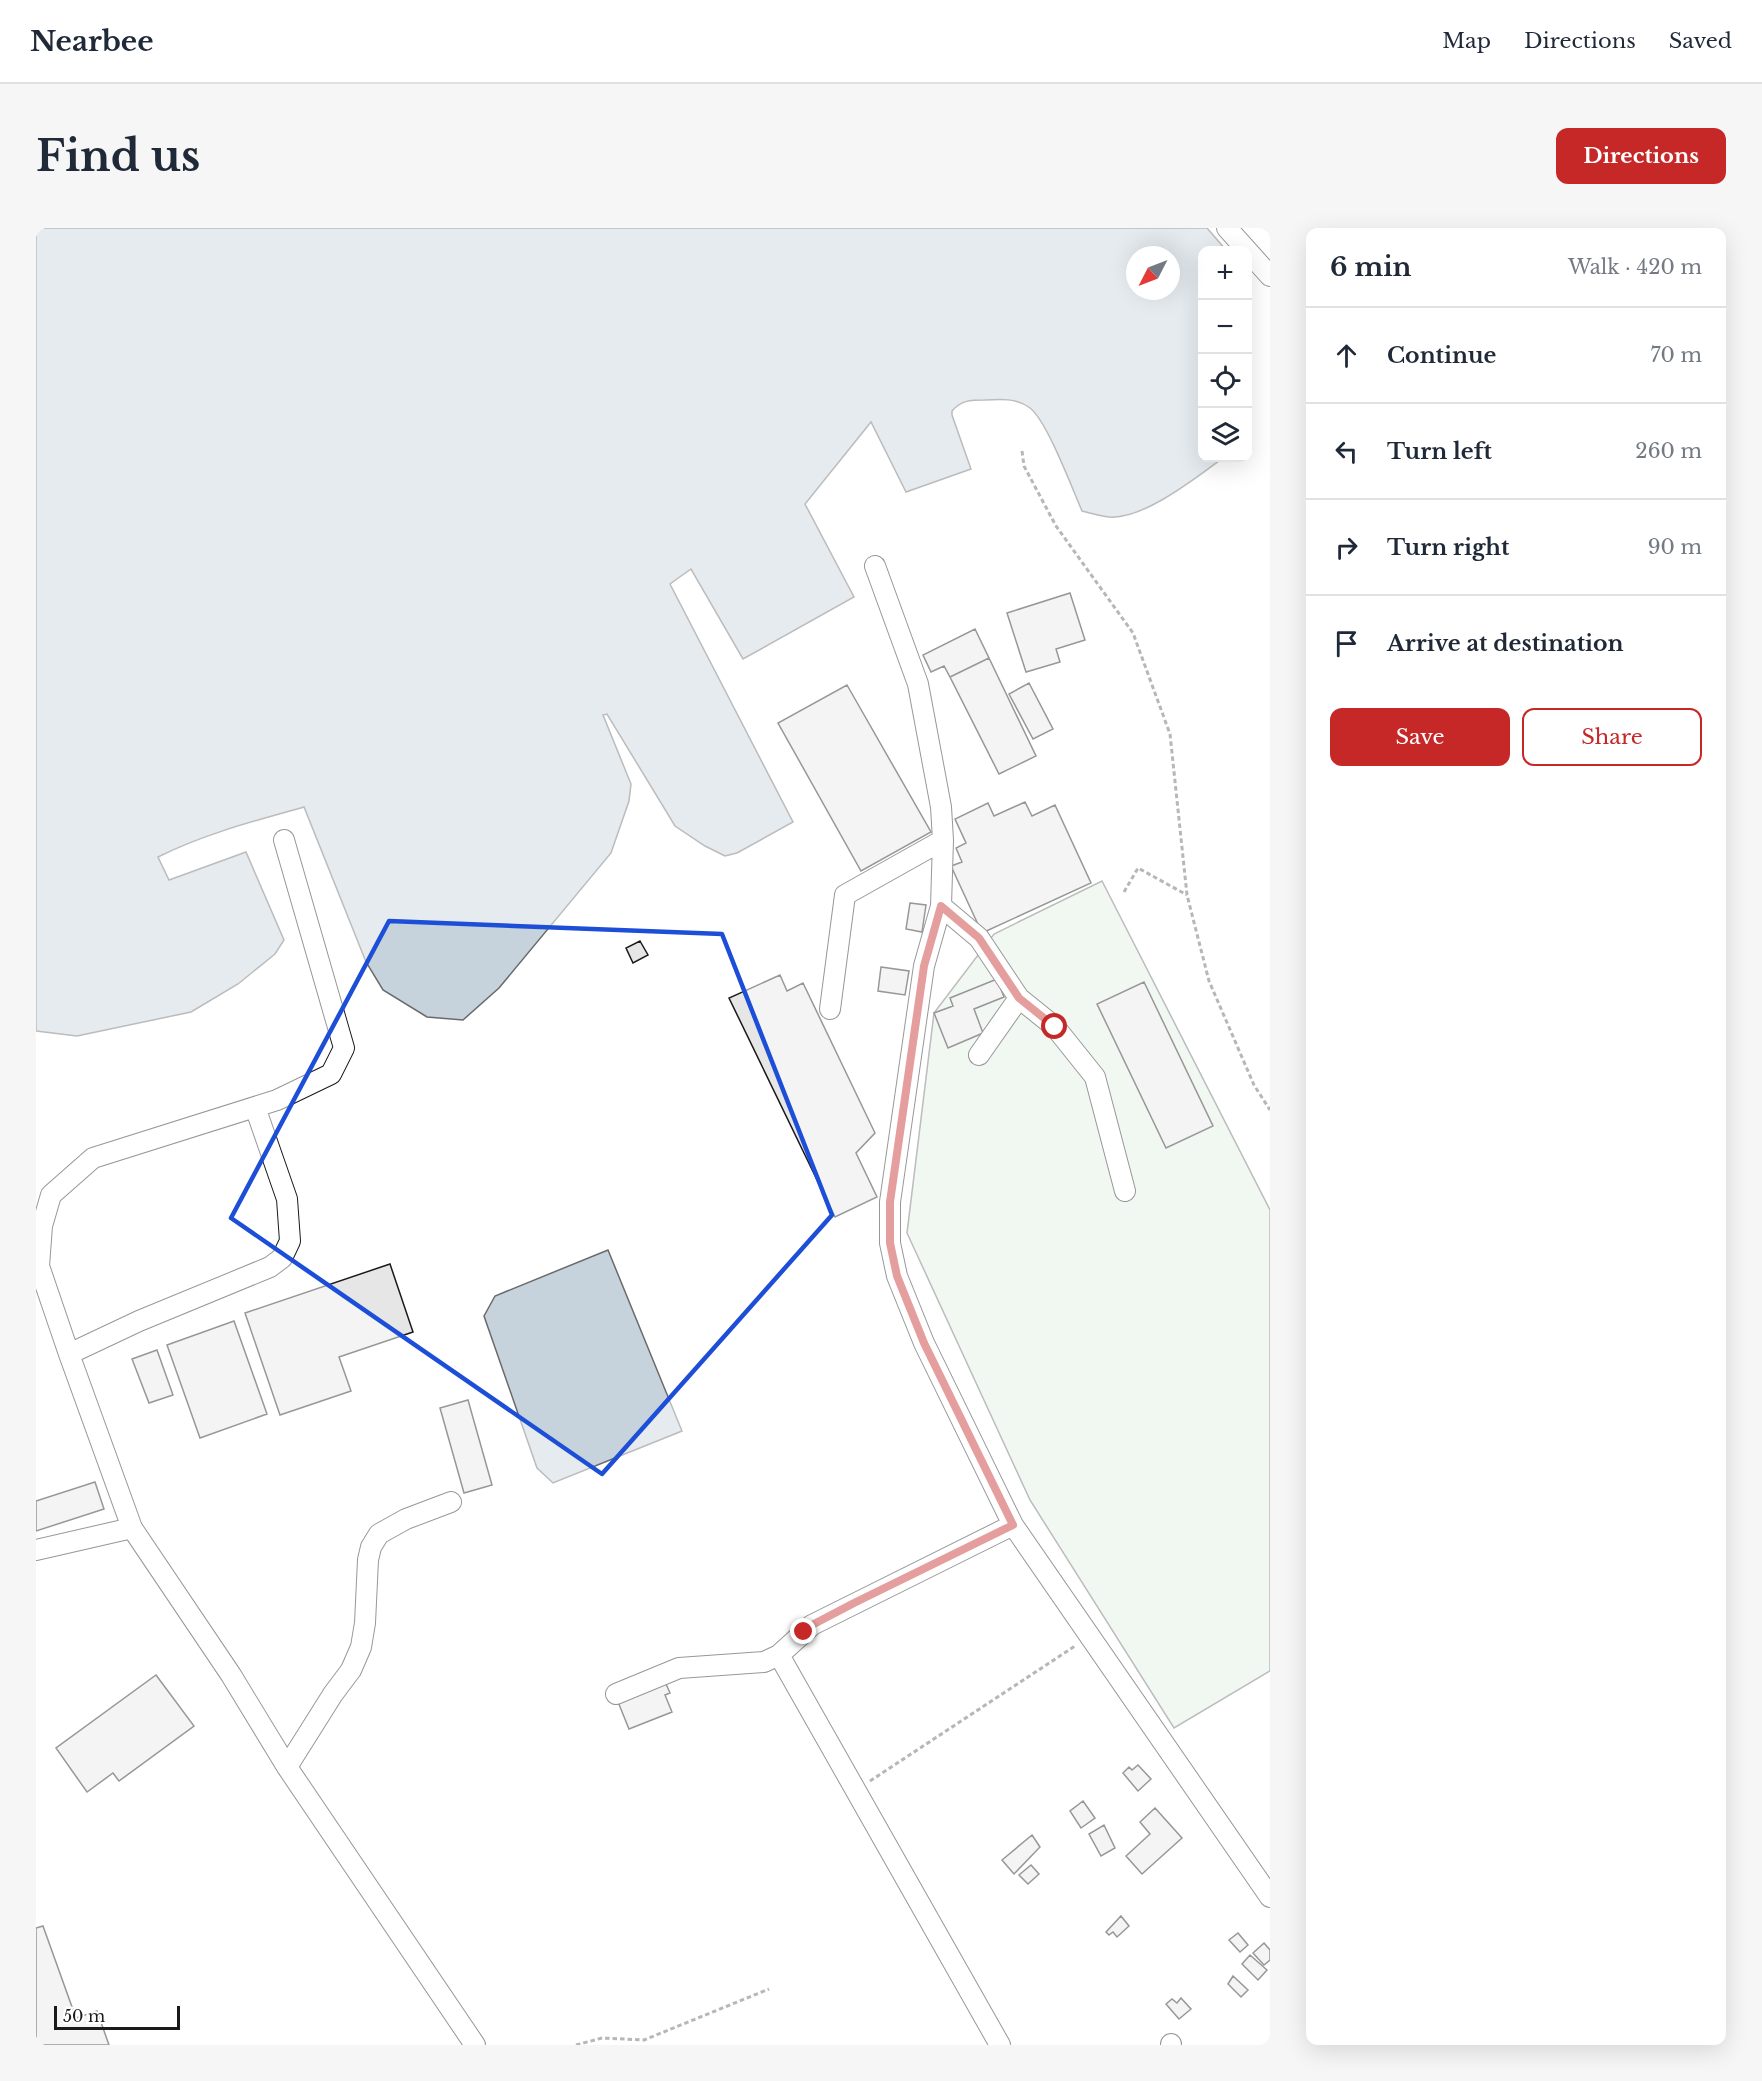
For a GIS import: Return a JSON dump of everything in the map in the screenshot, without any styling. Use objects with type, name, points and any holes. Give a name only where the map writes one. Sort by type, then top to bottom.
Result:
[{"type":"street","points":[[1227,228],[1270,276]]},
{"type":"street","points":[[875,566],[918,684],[941,807],[943,840],[941,906],[924,966],[890,1202],[890,1243],[897,1276],[924,1343],[1013,1525],[1270,1897]]},
{"type":"street","points":[[284,840],[344,1048],[331,1074],[277,1100],[93,1158],[51,1195],[42,1226],[39,1266],[43,1300],[69,1354],[132,1528],[231,1675],[287,1767],[474,2045]]},
{"type":"street","points":[[830,1009],[845,895],[943,840]]},
{"type":"street","points":[[941,906],[979,938],[1019,998],[1055,1027],[1095,1077],[1125,1191]]},
{"type":"street","points":[[979,1055],[1019,998]]},
{"type":"street","points":[[69,1354],[139,1321],[270,1267],[282,1258],[290,1241],[286,1199],[255,1107]]},
{"type":"street","points":[[287,1767],[333,1694],[351,1670],[361,1647],[365,1623],[368,1560],[371,1547],[379,1534],[406,1519],[451,1502]]},
{"type":"street","points":[[616,1694],[679,1668],[764,1662],[779,1655],[812,1625],[1013,1525]]},
{"type":"street","points":[[36,1550],[132,1528]]},
{"type":"street","points":[[779,1655],[1000,2045]]},
{"type":"path","points":[[1022,451],[1024,466],[1056,526],[1133,633],[1170,734],[1187,896],[1209,981],[1254,1086],[1270,1110]]},
{"type":"path","points":[[1124,892],[1138,868],[1187,896]]},
{"type":"path","points":[[856,1791],[1090,1636]]},
{"type":"path","points":[[576,2045],[602,2038],[644,2040],[769,1989]]},
{"type":"highlighted area","points":[[389,921],[722,934],[832,1215],[602,1474],[231,1218]]},
{"type":"green space","points":[[1102,881],[1270,1210],[1270,1671],[1174,1728],[1030,1500],[907,1233],[934,1013],[994,934]]},
{"type":"shaded area","points":[[36,228],[1207,228],[1223,246],[1198,246],[1198,462],[1218,462],[1169,496],[1138,512],[1123,516],[1109,517],[1082,511],[1044,426],[1030,408],[1020,402],[1008,400],[971,401],[955,407],[952,415],[971,469],[906,492],[871,422],[805,504],[854,597],[743,659],[691,569],[670,584],[793,822],[737,853],[725,856],[705,846],[675,826],[607,714],[603,715],[631,784],[629,801],[611,853],[499,988],[463,1020],[427,1017],[383,990],[366,962],[304,807],[211,835],[158,857],[169,880],[246,852],[284,940],[275,954],[238,984],[191,1012],[77,1036],[36,1031]]},
{"type":"shaded area","points":[[608,1250],[682,1431],[553,1483],[537,1468],[484,1316],[495,1296]]},
{"type":"building","points":[[1070,593],[1085,640],[1056,649],[1060,662],[1026,672],[1007,613]]},
{"type":"building","points":[[975,629],[989,658],[950,677],[944,666],[931,672],[923,655]]},
{"type":"building","points":[[989,658],[1036,756],[999,774],[950,677]]},
{"type":"building","points":[[1029,683],[1053,729],[1033,739],[1009,694]]},
{"type":"building","points":[[847,685],[931,832],[861,871],[778,723]]},
{"type":"building","points":[[1025,802],[1032,816],[1055,805],[1091,883],[982,933],[951,866],[962,862],[956,848],[966,843],[955,819],[988,803],[994,816]]},
{"type":"building","points":[[910,903],[926,905],[922,932],[906,929]]},
{"type":"building","points":[[640,941],[648,955],[633,963],[626,948]]},
{"type":"building","points":[[881,967],[909,971],[905,995],[878,991]]},
{"type":"building","points":[[780,975],[787,991],[803,983],[875,1133],[856,1153],[877,1197],[835,1217],[729,998]]},
{"type":"building","points":[[997,979],[1004,997],[974,1009],[983,1033],[948,1048],[934,1013],[953,1006],[950,998]]},
{"type":"building","points":[[1144,982],[1213,1126],[1166,1148],[1097,1004]]},
{"type":"building","points":[[390,1264],[413,1332],[339,1357],[351,1391],[280,1415],[245,1313]]},
{"type":"building","points":[[234,1321],[267,1414],[200,1438],[167,1345]]},
{"type":"building","points":[[157,1350],[173,1395],[149,1403],[132,1359]]},
{"type":"building","points":[[468,1400],[492,1485],[464,1493],[440,1408]]},
{"type":"building","points":[[95,1482],[104,1509],[36,1531],[36,1501]]},
{"type":"building","points":[[156,1675],[194,1726],[119,1781],[113,1773],[87,1792],[56,1748]]},
{"type":"building","points":[[663,1677],[670,1693],[665,1695],[672,1712],[629,1729],[616,1697]]},
{"type":"building","points":[[1138,1765],[1151,1779],[1138,1791],[1123,1773],[1129,1767],[1132,1770]]},
{"type":"building","points":[[1083,1801],[1095,1818],[1081,1828],[1070,1811]]},
{"type":"building","points":[[1155,1808],[1182,1838],[1142,1874],[1126,1856],[1150,1834],[1140,1822]]},
{"type":"building","points":[[1104,1825],[1115,1848],[1101,1856],[1089,1834]]},
{"type":"building","points":[[1032,1835],[1040,1847],[1014,1874],[1002,1860]]},
{"type":"building","points":[[1031,1865],[1039,1874],[1028,1884],[1019,1875]]},
{"type":"building","points":[[1121,1916],[1129,1926],[1117,1937],[1113,1932],[1109,1935],[1106,1932]]},
{"type":"building","points":[[43,1926],[76,2018],[97,2011],[109,2045],[36,2045],[36,1928]]},
{"type":"building","points":[[1238,1933],[1248,1945],[1240,1952],[1229,1940]]},
{"type":"building","points":[[1264,1943],[1270,1950],[1270,1960],[1264,1965],[1253,1953]]},
{"type":"building","points":[[1250,1955],[1267,1970],[1258,1980],[1242,1964]]},
{"type":"building","points":[[1233,1976],[1248,1990],[1241,1997],[1228,1984]]},
{"type":"building","points":[[1181,1998],[1191,2009],[1179,2019],[1166,2004],[1172,1999],[1177,2003]]},
{"type":"route","points":[[804,1632],[812,1625],[854,1603],[1013,1525],[924,1343],[897,1276],[890,1243],[890,1202],[924,966],[941,906],[979,938],[1019,998],[1055,1027]]}]
